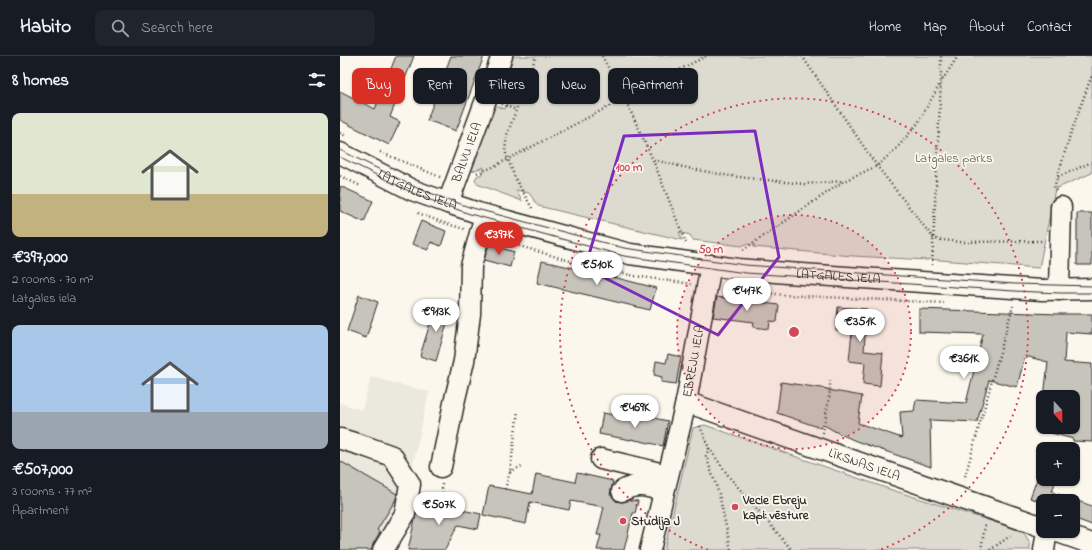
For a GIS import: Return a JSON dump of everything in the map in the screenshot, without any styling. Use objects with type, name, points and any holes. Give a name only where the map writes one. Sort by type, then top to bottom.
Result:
[{"type":"street","name":"BALVU IELA","points":[[448,203],[502,56]]},
{"type":"street","name":"LATGALES IELA","points":[[346,146],[412,190],[486,215],[630,254],[738,269],[787,273],[1042,290],[1092,289]]},
{"type":"street","points":[[1059,290],[1061,207]]},
{"type":"street","points":[[441,467],[464,361],[470,314],[471,266],[486,215]]},
{"type":"street","name":"EBREJU IELA","points":[[650,550],[685,405],[711,265]]},
{"type":"street","name":"LĪKSNAS IELA","points":[[685,405],[1036,525]]},
{"type":"street","points":[[340,439],[392,456],[410,484],[405,514],[383,550]]},
{"type":"street","points":[[601,459],[666,483]]},
{"type":"street","points":[[622,491],[635,485],[666,483]]},
{"type":"street","points":[[1044,550],[1046,538]]},
{"type":"street","points":[[1075,538],[1092,544]]},
{"type":"path","points":[[532,208],[515,178],[505,151],[507,135],[536,56]]},
{"type":"path","points":[[602,56],[608,68]]},
{"type":"path","points":[[683,68],[706,56]]},
{"type":"path","points":[[802,56],[877,166],[934,239],[961,242],[1060,242]]},
{"type":"path","points":[[932,265],[941,56]]},
{"type":"path","points":[[743,250],[844,181],[877,166],[898,148],[918,123],[941,82],[958,56]]},
{"type":"path","points":[[1061,207],[1054,188],[1070,135],[1092,75]]},
{"type":"path","points":[[377,151],[432,174],[455,181],[491,168],[615,104]]},
{"type":"path","points":[[627,104],[653,160],[686,243]]},
{"type":"path","points":[[340,133],[346,146]]},
{"type":"path","points":[[653,160],[738,177],[804,184],[844,181]]},
{"type":"path","points":[[1058,177],[1092,162]]},
{"type":"path","points":[[959,498],[1013,306]]},
{"type":"path","points":[[827,413],[830,379]]},
{"type":"path","points":[[685,405],[700,425],[709,448],[730,478],[792,550]]},
{"type":"path","points":[[504,489],[510,472],[518,410]]},
{"type":"path","points":[[709,448],[706,456],[719,494],[731,550]]},
{"type":"path","points":[[510,472],[522,466]]},
{"type":"path","points":[[441,467],[443,506]]},
{"type":"path","points":[[981,550],[988,508]]},
{"type":"path","points":[[990,550],[1036,525]]},
{"type":"highlighted area","points":[[755,131],[779,257],[718,335],[585,268],[624,136]]},
{"type":"shaded area","points":[[371,377],[429,392],[394,550],[340,550],[340,403],[362,410]]},
{"type":"green space","name":"Latgales parks","points":[[510,56],[1092,56],[1092,173],[1055,189],[1039,268],[928,259],[853,256],[753,247],[755,245],[746,244],[742,246],[693,240],[690,235],[679,232],[682,240],[538,206],[529,193],[516,190],[522,201],[477,184],[475,179],[477,176],[482,174],[484,167],[466,173],[491,104],[505,109],[507,104],[539,104],[539,68],[506,68]]},
{"type":"green space","points":[[705,425],[892,490],[1023,531],[1030,543],[1030,550],[664,550],[693,428]]},
{"type":"building","points":[[396,56],[414,56],[405,79],[405,68],[391,68]]},
{"type":"building","points":[[451,56],[484,56],[480,68],[475,68],[475,80],[467,102],[467,68],[446,68]]},
{"type":"building","points":[[340,91],[352,97],[352,104],[365,104],[375,109],[377,104],[395,104],[390,117],[400,122],[389,145],[340,120]]},
{"type":"building","points":[[433,104],[466,104],[456,131],[427,120]]},
{"type":"building","points":[[340,186],[373,201],[364,222],[340,211]]},
{"type":"building","points":[[1077,213],[1092,213],[1092,265],[1077,265]]},
{"type":"building","points":[[421,221],[446,231],[441,246],[431,242],[428,250],[412,244]]},
{"type":"building","points":[[489,244],[514,252],[510,267],[484,260]]},
{"type":"building","points":[[542,261],[574,268],[574,270],[617,278],[656,288],[650,310],[537,283]]},
{"type":"building","points":[[359,295],[378,302],[366,338],[347,331]]},
{"type":"building","points":[[717,297],[779,305],[777,322],[770,321],[769,329],[753,327],[754,322],[713,317]]},
{"type":"building","points":[[436,304],[451,309],[436,361],[420,356]]},
{"type":"building","points":[[838,307],[867,309],[864,351],[883,353],[880,386],[863,384],[865,363],[849,361],[852,332],[836,330]]},
{"type":"building","points":[[919,309],[1092,314],[1092,334],[1066,332],[1064,362],[1092,364],[1092,442],[1073,441],[1073,439],[1055,434],[1080,434],[1080,390],[1045,390],[1048,362],[1025,356],[1017,387],[989,380],[977,422],[930,420],[931,467],[856,441],[822,424],[821,428],[777,413],[781,382],[828,389],[862,396],[858,423],[902,438],[900,412],[914,411],[916,400],[966,403],[983,334],[919,332]]},
{"type":"building","points":[[668,354],[681,357],[676,384],[661,382],[662,377],[654,375],[656,361],[666,363]]},
{"type":"building","points":[[603,413],[644,420],[644,416],[668,421],[663,446],[599,434]]},
{"type":"building","points":[[340,461],[397,494],[396,499],[377,530],[380,532],[373,544],[372,550],[340,550]]},
{"type":"building","points":[[577,473],[613,481],[610,495],[616,501],[638,501],[635,513],[633,513],[624,550],[597,550],[601,535],[597,535],[604,507],[571,501],[569,510],[530,502],[526,524],[483,515],[489,486],[532,494],[536,474],[575,482]]},
{"type":"building","points":[[1036,482],[1036,486],[1054,486],[1052,492],[1058,494],[1036,494],[1036,500],[1030,498]]},
{"type":"building","points":[[419,501],[481,514],[478,529],[458,525],[445,550],[408,550]]},
{"type":"building","points":[[1080,502],[1092,506],[1092,525],[1080,521]]},
{"type":"tram line","points":[[340,150],[419,189],[469,207],[624,248],[745,265],[1015,284],[1092,286]]},
{"type":"tram line","points":[[340,157],[419,196],[470,214],[624,256],[746,273],[1014,291],[1092,293]]},
{"type":"place","name":"Vecie Ebreju kapi: vēsture","points":[[735,507]]},
{"type":"place","name":"Studija J","points":[[623,521]]}]
